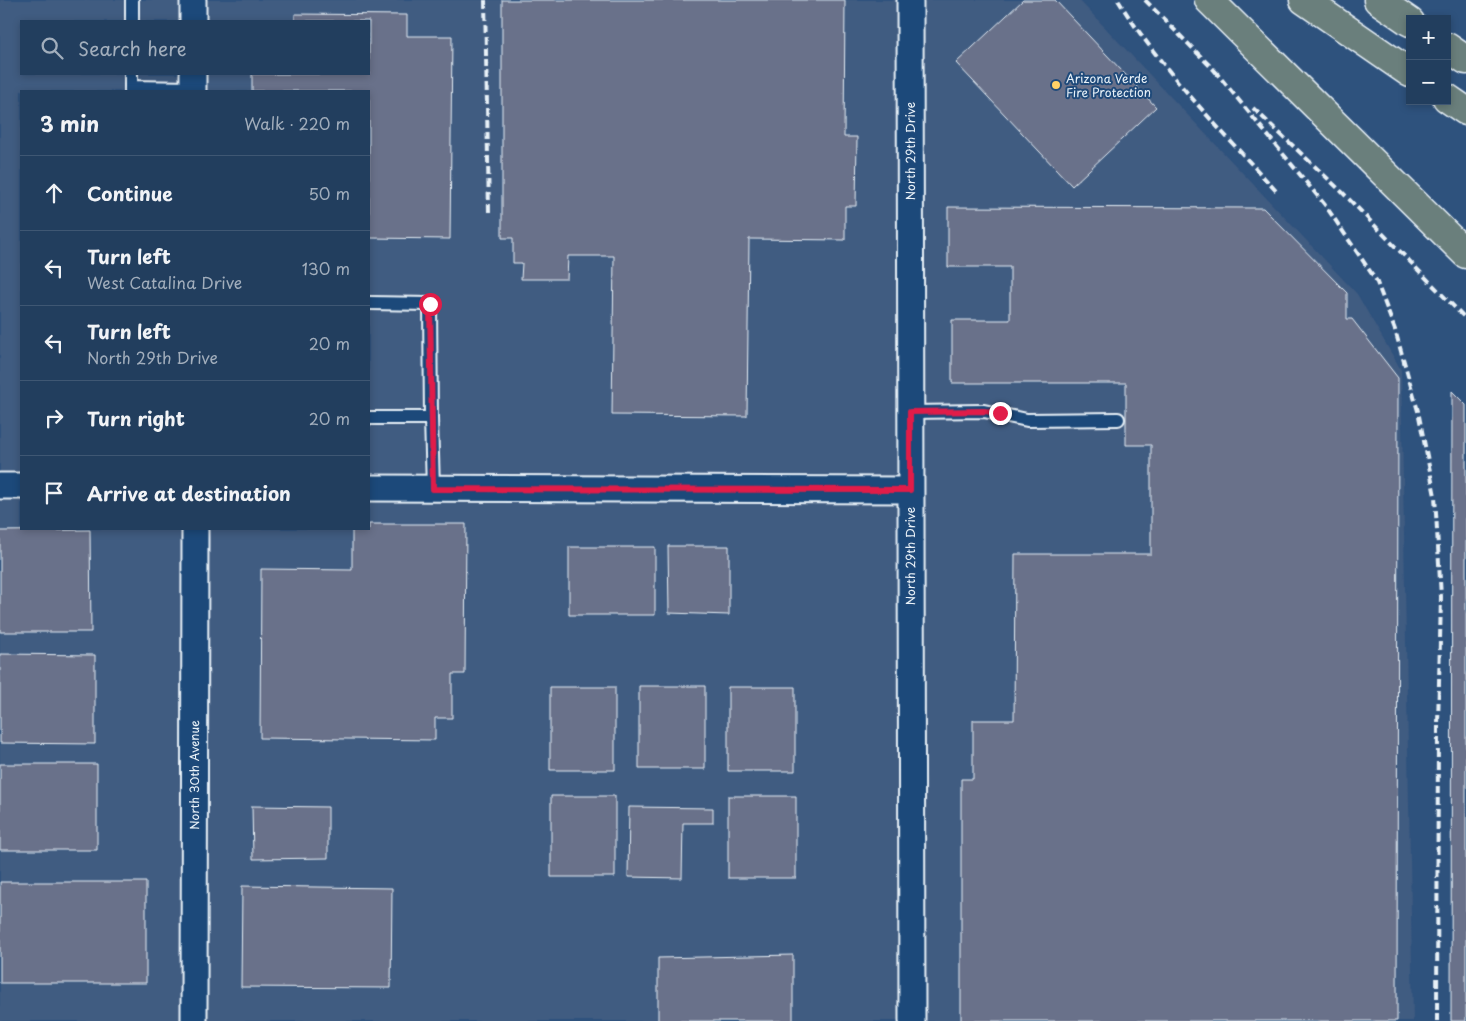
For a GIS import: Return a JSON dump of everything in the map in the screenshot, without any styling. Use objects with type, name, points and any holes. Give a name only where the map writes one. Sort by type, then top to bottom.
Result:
[{"type":"main road","points":[[1209,0],[1466,254]]},
{"type":"main road","points":[[1304,0],[1406,70]]},
{"type":"main road","points":[[1378,0],[1406,19]]},
{"type":"main road","points":[[1451,50],[1466,60]]},
{"type":"main road","points":[[1451,101],[1466,111]]},
{"type":"street","points":[[193,0],[193,20]]},
{"type":"street","name":"North 29th Drive","points":[[910,0],[912,1021]]},
{"type":"street","points":[[0,486],[20,486]]},
{"type":"street","points":[[370,488],[910,490]]},
{"type":"street","name":"North 30th Avenue","points":[[194,1021],[195,530]]},
{"type":"lane","points":[[132,0],[132,20]]},
{"type":"lane","points":[[131,84],[193,84]]},
{"type":"lane","points":[[370,303],[430,304],[433,489]]},
{"type":"lane","points":[[910,412],[984,411],[1027,420],[1118,419]]},
{"type":"lane","points":[[370,418],[431,418]]},
{"type":"shaded area","points":[[0,0],[1079,0],[1357,294],[1401,370],[1413,1021],[0,1021]]},
{"type":"building","points":[[502,0],[845,0],[844,137],[857,137],[856,206],[845,206],[845,240],[749,239],[747,416],[612,415],[614,256],[568,256],[567,279],[521,279],[522,263],[513,263],[513,238],[502,238]]},
{"type":"building","name":"Arizona Verde Fire Protection","points":[[1023,0],[1055,0],[1156,107],[1072,186],[956,63]]},
{"type":"building","points":[[295,14],[407,15],[407,36],[452,36],[450,239],[370,238],[370,90],[252,90],[252,75],[370,75],[370,20],[295,20]]},
{"type":"building","points":[[948,207],[1263,208],[1347,293],[1347,319],[1352,319],[1398,378],[1397,1021],[961,1021],[961,779],[973,779],[973,720],[1014,720],[1015,554],[1151,554],[1151,445],[1126,445],[1126,383],[952,383],[952,320],[1010,320],[1010,267],[948,267]]},
{"type":"building","points":[[1452,391],[1466,405],[1466,1021],[1451,1021]]},
{"type":"building","points":[[370,524],[466,524],[465,674],[452,674],[452,718],[435,718],[435,740],[260,738],[261,569],[352,570],[352,530],[370,530]]},
{"type":"building","points":[[90,530],[91,632],[0,632],[0,531]]},
{"type":"building","points":[[668,546],[729,546],[729,615],[669,613]]},
{"type":"building","points":[[569,547],[655,547],[655,615],[569,615]]},
{"type":"building","points":[[0,654],[95,655],[95,744],[0,743]]},
{"type":"building","points":[[639,686],[705,686],[705,769],[639,769]]},
{"type":"building","points":[[550,687],[615,687],[615,770],[550,770]]},
{"type":"building","points":[[728,687],[795,687],[795,771],[728,771]]},
{"type":"building","points":[[0,764],[97,764],[97,850],[0,850]]},
{"type":"building","points":[[551,796],[615,796],[615,877],[551,877]]},
{"type":"building","points":[[728,796],[796,796],[796,878],[728,878]]},
{"type":"building","points":[[252,806],[328,807],[328,858],[253,859]]},
{"type":"building","points":[[629,807],[713,808],[713,823],[683,823],[682,878],[628,877]]},
{"type":"building","points":[[0,882],[146,882],[146,983],[0,983]]},
{"type":"building","points":[[242,886],[392,888],[391,988],[241,987]]},
{"type":"building","points":[[793,955],[793,1021],[658,1021],[658,958]]},
{"type":"railway","points":[[485,0],[489,212]]},
{"type":"railway","points":[[1118,0],[1153,51],[1214,123],[1277,192]]},
{"type":"railway","points":[[1145,0],[1219,75]]},
{"type":"railway","points":[[1214,70],[1325,205],[1376,280],[1395,330],[1418,411],[1435,496],[1441,597],[1438,725],[1437,1021]]},
{"type":"railway","points":[[1253,108],[1342,192],[1466,319]]},
{"type":"place","name":"Arizona Verde Fire Protection","points":[[1056,85]]},
{"type":"route","points":[[430,304],[433,489],[910,490],[910,412],[984,411],[1000,413]]}]
